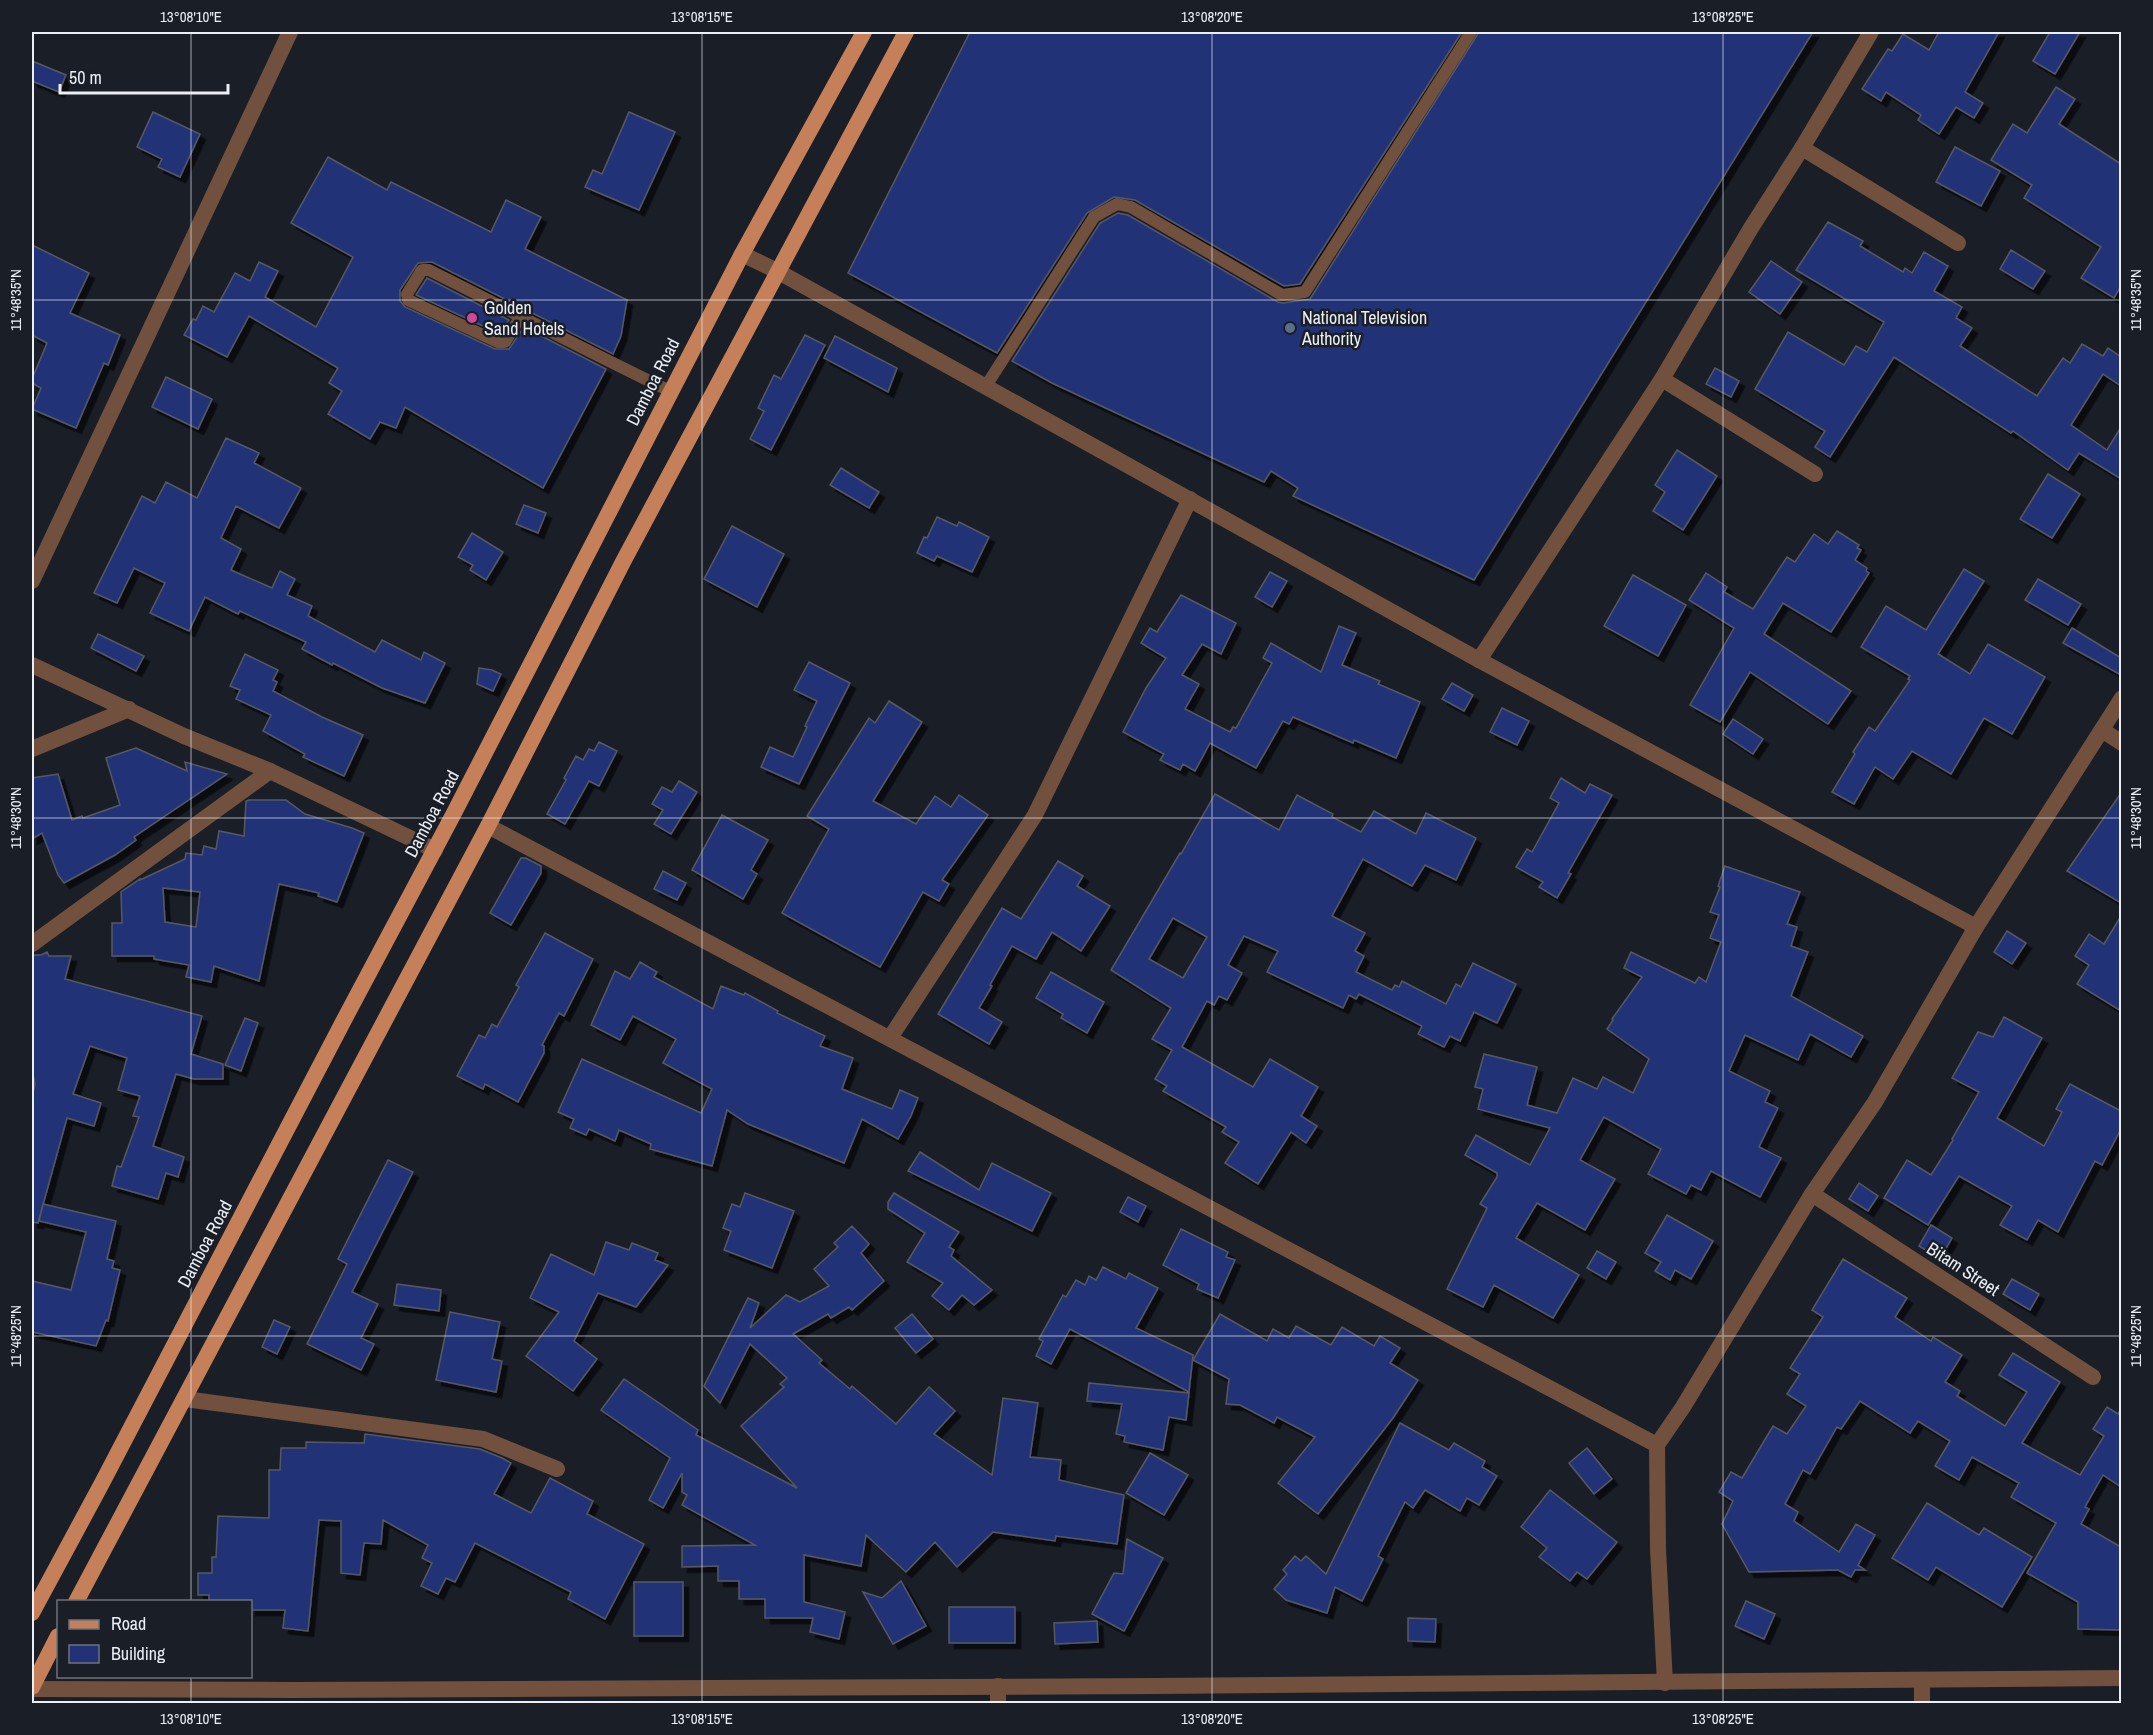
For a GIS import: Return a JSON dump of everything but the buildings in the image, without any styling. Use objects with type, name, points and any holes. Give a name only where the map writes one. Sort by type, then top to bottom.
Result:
[{"type":"main road","name":"Damboa Road","points":[[32,1613],[435,850],[742,254],[864,32]]},
{"type":"main road","points":[[77,1600],[488,826],[624,560],[906,32]]},
{"type":"main road","points":[[32,1688],[57,1637]]},
{"type":"street","points":[[32,581],[290,32]]},
{"type":"street","points":[[1479,660],[1662,379],[1750,228],[1802,148],[1871,32]]},
{"type":"street","points":[[1802,148],[1958,243]]},
{"type":"street","points":[[742,254],[986,386],[1479,660],[1976,927]]},
{"type":"street","points":[[1662,379],[1815,474]]},
{"type":"street","points":[[890,1038],[1035,815],[1190,500]]},
{"type":"street","points":[[32,665],[184,736],[270,771],[435,850]]},
{"type":"street","points":[[1665,1683],[1658,1549],[1657,1445],[1683,1407],[1812,1194],[1875,1102],[1976,927],[2121,698]]},
{"type":"street","points":[[32,749],[129,710]]},
{"type":"street","points":[[2102,730],[2121,743]]},
{"type":"street","points":[[32,944],[270,771]]},
{"type":"street","points":[[488,826],[1657,1445]]},
{"type":"street","name":"Bitam Street","points":[[1812,1194],[2093,1377]]},
{"type":"street","points":[[185,1399],[483,1439],[557,1469]]},
{"type":"street","points":[[32,1688],[292,1690],[1665,1683],[2121,1678]]},
{"type":"street","points":[[1922,1680],[1922,1704]]},
{"type":"street","points":[[998,1686],[998,1704]]},
{"type":"lane","points":[[986,386],[1094,218],[1117,204],[1131,207],[1282,295],[1305,292],[1471,32]]},
{"type":"lane","points":[[521,316],[505,342],[498,342],[408,300],[407,294],[422,270],[429,270],[521,316],[670,391]]},
{"type":"place","name":"Golden Sand Hotels","points":[[472,318]]},
{"type":"place","name":"National Television Authority","points":[[1290,328]]}]
